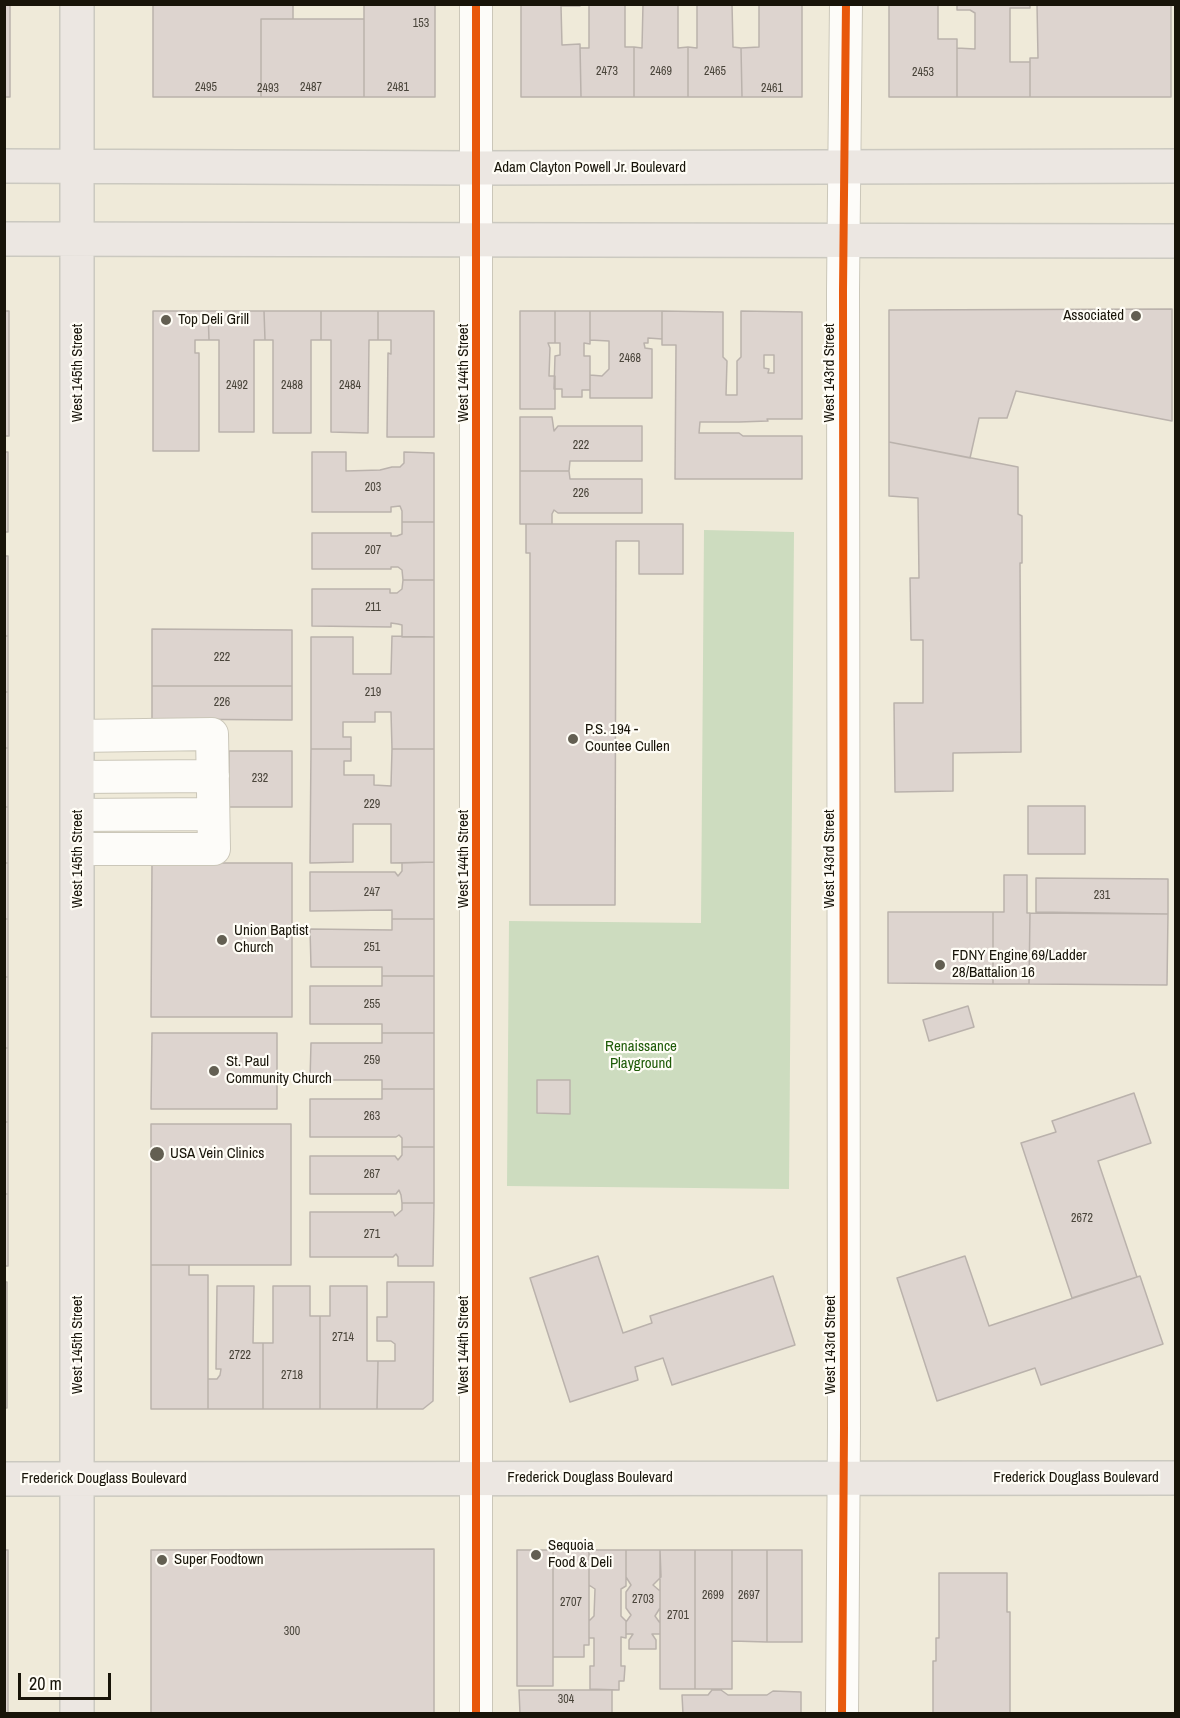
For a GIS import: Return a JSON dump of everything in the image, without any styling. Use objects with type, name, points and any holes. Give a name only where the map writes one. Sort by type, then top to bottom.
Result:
[{"type":"main road","name":"West 145th Street","points":[[77,4],[77,1713]]},
{"type":"main road","name":"Adam Clayton Powell Jr. Boulevard","points":[[4,166],[476,168],[1176,166]]},
{"type":"main road","points":[[4,239],[1176,241]]},
{"type":"main road","name":"Frederick Douglass Boulevard","points":[[4,1479],[1176,1478]]},
{"type":"street","name":"West 144th Street","points":[[476,4],[476,1713]]},
{"type":"street","name":"West 143rd Street","points":[[842,1713],[846,4]]},
{"type":"street","points":[[78,736],[212,735],[213,776],[213,849],[78,849]]},
{"type":"street","points":[[78,777],[213,776]]},
{"type":"street","points":[[78,815],[213,814]]},
{"type":"green space","name":"Renaissance Playground","points":[[704,530],[794,532],[789,1189],[507,1186],[509,921],[701,923]]},
{"type":"building","points":[[4,4],[10,4],[10,97],[4,97]]},
{"type":"building","points":[[153,4],[293,4],[293,19],[261,19],[261,97],[153,97]]},
{"type":"building","points":[[364,4],[435,4],[435,97],[364,97]]},
{"type":"building","points":[[521,4],[580,4],[580,6],[561,6],[562,45],[580,44],[581,97],[521,97]]},
{"type":"building","points":[[589,4],[625,4],[625,47],[634,47],[634,97],[581,97],[580,48],[589,48]]},
{"type":"building","points":[[643,4],[678,4],[678,48],[688,47],[688,97],[634,97],[634,47],[642,48]]},
{"type":"building","points":[[697,4],[732,4],[733,47],[741,48],[742,97],[688,97],[688,47],[697,48]]},
{"type":"building","points":[[742,4],[802,4],[802,97],[742,97],[741,48],[759,47],[759,5]]},
{"type":"building","points":[[889,4],[938,4],[938,39],[957,39],[957,97],[889,97]]},
{"type":"building","points":[[957,4],[1030,4],[1030,8],[1010,8],[1010,62],[1030,62],[1030,97],[957,97],[957,48],[975,49],[975,13],[970,10],[957,10]]},
{"type":"building","points":[[1037,4],[1171,4],[1171,97],[1030,97],[1030,58],[1038,58]]},
{"type":"building","points":[[261,19],[364,19],[364,97],[261,97]]},
{"type":"building","points":[[1172,309],[1172,421],[1016,391],[1007,418],[979,418],[970,458],[889,442],[889,310]]},
{"type":"building","points":[[4,311],[9,311],[9,436],[4,436]]},
{"type":"building","points":[[153,311],[208,311],[209,340],[195,340],[195,353],[199,353],[199,451],[153,451]]},
{"type":"building","points":[[208,311],[264,311],[265,340],[254,340],[254,432],[219,432],[219,340],[209,340]]},
{"type":"building","points":[[264,311],[321,311],[321,340],[311,340],[311,433],[273,433],[273,340],[265,340]]},
{"type":"building","points":[[321,311],[378,311],[378,340],[369,340],[368,433],[331,432],[331,340],[321,340]]},
{"type":"building","points":[[378,311],[434,311],[434,437],[387,437],[388,353],[391,354],[391,340],[378,340]]},
{"type":"building","points":[[520,311],[555,311],[555,343],[548,343],[550,348],[549,376],[555,376],[555,409],[520,409]]},
{"type":"building","points":[[555,311],[590,311],[590,344],[584,343],[584,356],[590,356],[590,390],[582,390],[582,397],[562,397],[562,389],[554,389],[555,356],[560,355],[560,343],[555,343]]},
{"type":"building","points":[[590,311],[662,311],[662,339],[648,338],[648,343],[644,343],[645,348],[652,349],[652,398],[590,398],[590,375],[602,376],[609,369],[609,341],[590,340]]},
{"type":"building","points":[[662,311],[723,312],[723,357],[727,361],[726,395],[737,395],[737,361],[741,357],[741,311],[802,312],[802,419],[700,422],[699,433],[802,436],[802,479],[675,479],[676,345],[662,345]],"holes":[[[764,355],[774,355],[774,373],[768,373],[769,369],[764,368]]]},
{"type":"building","points":[[520,417],[552,417],[554,431],[558,426],[642,426],[642,461],[570,461],[569,471],[520,471]]},
{"type":"building","points":[[889,442],[1018,467],[1018,514],[1022,516],[1022,563],[1020,563],[1021,752],[953,753],[953,791],[895,792],[894,703],[923,703],[923,640],[911,640],[910,578],[919,578],[918,498],[889,496]]},
{"type":"building","points":[[4,452],[8,452],[8,532],[4,532]]},
{"type":"building","points":[[312,452],[346,452],[346,471],[400,467],[404,463],[404,452],[434,453],[434,522],[402,522],[400,506],[391,507],[391,512],[312,512]]},
{"type":"building","points":[[520,471],[569,471],[570,479],[642,479],[642,513],[558,513],[554,510],[552,524],[520,524]]},
{"type":"building","points":[[402,522],[434,522],[434,580],[403,580],[402,570],[398,567],[391,567],[391,569],[312,569],[312,533],[391,533],[391,536],[397,536],[402,534]]},
{"type":"building","name":"P.S. 194 - Countee Cullen","points":[[526,524],[683,524],[683,574],[639,574],[639,541],[616,541],[615,905],[530,905],[530,553],[526,553]]},
{"type":"building","points":[[4,556],[8,556],[8,636],[4,636]]},
{"type":"building","points":[[403,580],[434,580],[434,637],[402,637],[402,625],[391,623],[391,627],[312,626],[312,589],[390,589],[390,593],[397,593],[402,589]]},
{"type":"building","points":[[152,629],[292,630],[292,686],[152,686]]},
{"type":"building","points":[[4,636],[8,636],[8,692],[4,692]]},
{"type":"building","points":[[392,636],[434,637],[434,749],[392,749],[391,712],[375,712],[375,722],[343,722],[343,737],[351,737],[351,749],[311,749],[311,637],[353,637],[353,674],[391,674]]},
{"type":"building","points":[[152,686],[292,686],[292,720],[152,719]]},
{"type":"building","points":[[4,692],[8,692],[8,748],[4,748]]},
{"type":"building","points":[[4,748],[8,748],[8,807],[4,807]]},
{"type":"building","points":[[311,749],[351,749],[351,761],[344,761],[344,775],[374,775],[374,785],[391,786],[392,749],[434,749],[434,862],[391,863],[391,824],[353,824],[353,862],[310,863]]},
{"type":"building","points":[[229,751],[292,751],[292,807],[229,807]]},
{"type":"building","points":[[1028,806],[1085,806],[1085,854],[1028,854]]},
{"type":"building","points":[[4,807],[8,807],[8,863],[4,863]]},
{"type":"building","points":[[434,862],[434,919],[392,919],[392,910],[310,911],[310,872],[395,872],[398,876],[402,871],[402,863]]},
{"type":"building","points":[[4,863],[8,863],[8,919],[4,919]]},
{"type":"building","name":"Union Baptist Church","points":[[152,863],[292,863],[292,1017],[151,1017]]},
{"type":"building","points":[[1004,875],[1027,875],[1027,913],[1030,913],[1029,984],[993,984],[993,912],[1004,912]]},
{"type":"building","points":[[1036,878],[1168,879],[1168,914],[1036,912]]},
{"type":"building","name":"FDNY Engine 69/Ladder 28/Battalion 16","points":[[888,912],[993,912],[993,984],[888,983]]},
{"type":"building","points":[[1030,913],[1168,914],[1167,985],[1029,984]]},
{"type":"building","points":[[4,919],[8,919],[8,977],[4,977]]},
{"type":"building","points":[[392,919],[434,919],[434,976],[382,976],[382,967],[311,967],[310,929],[392,930]]},
{"type":"building","points":[[382,976],[434,976],[434,1033],[382,1033],[382,1024],[310,1024],[310,986],[382,986]]},
{"type":"building","points":[[4,977],[8,977],[8,1048],[4,1048]]},
{"type":"building","points":[[968,1006],[974,1027],[929,1041],[923,1020]]},
{"type":"building","name":"St. Paul Community Church","points":[[152,1033],[277,1033],[277,1109],[151,1109]]},
{"type":"building","points":[[382,1033],[434,1033],[434,1089],[382,1089],[382,1080],[310,1080],[311,1043],[382,1043]]},
{"type":"building","points":[[4,1048],[8,1048],[8,1122],[4,1122]]},
{"type":"building","points":[[537,1080],[570,1080],[570,1114],[537,1113]]},
{"type":"building","points":[[382,1089],[434,1089],[434,1147],[402,1147],[402,1138],[399,1135],[396,1137],[310,1137],[310,1099],[382,1099]]},
{"type":"building","points":[[1134,1093],[1151,1143],[1098,1161],[1137,1277],[1072,1298],[1021,1143],[1056,1132],[1052,1121]]},
{"type":"building","points":[[4,1122],[8,1122],[8,1194],[4,1194]]},
{"type":"building","points":[[151,1124],[291,1124],[291,1265],[151,1265]]},
{"type":"building","points":[[402,1147],[434,1147],[434,1203],[402,1203],[399,1190],[396,1194],[310,1194],[310,1156],[395,1156],[398,1160],[402,1155]]},
{"type":"building","points":[[4,1194],[8,1194],[8,1266],[4,1266]]},
{"type":"building","points":[[402,1203],[434,1203],[433,1266],[398,1266],[396,1254],[393,1257],[310,1257],[310,1212],[393,1212],[395,1216],[402,1210]]},
{"type":"building","points":[[598,1256],[623,1333],[652,1323],[650,1316],[773,1276],[795,1345],[672,1385],[663,1358],[635,1367],[638,1380],[570,1402],[530,1278]]},
{"type":"building","points":[[965,1256],[989,1326],[1140,1276],[1163,1344],[1041,1385],[1035,1368],[937,1401],[897,1278]]},
{"type":"building","points":[[151,1265],[189,1265],[189,1275],[208,1275],[208,1409],[151,1409]]},
{"type":"building","points":[[4,1282],[7,1282],[7,1408],[4,1408]]},
{"type":"building","points":[[387,1282],[434,1282],[433,1401],[423,1409],[377,1409],[378,1361],[395,1361],[395,1344],[391,1341],[377,1341],[377,1317],[387,1317]]},
{"type":"building","points":[[217,1286],[254,1286],[253,1343],[263,1343],[263,1409],[208,1409],[208,1379],[217,1379],[221,1369],[216,1369]]},
{"type":"building","points":[[273,1286],[310,1286],[310,1316],[320,1316],[320,1409],[263,1409],[263,1343],[273,1343]]},
{"type":"building","points":[[330,1286],[367,1286],[367,1361],[378,1361],[377,1409],[320,1409],[320,1316],[330,1316]]},
{"type":"building","points":[[434,1549],[434,1714],[151,1714],[151,1550]]},
{"type":"building","points":[[4,1550],[8,1550],[8,1714],[4,1714]]},
{"type":"building","points":[[517,1550],[553,1550],[553,1686],[517,1686]]},
{"type":"building","points":[[553,1550],[589,1550],[589,1645],[584,1645],[584,1657],[553,1657]]},
{"type":"building","points":[[589,1550],[626,1550],[626,1586],[621,1589],[621,1616],[626,1621],[626,1638],[621,1637],[621,1666],[625,1666],[624,1681],[619,1681],[619,1690],[590,1689],[590,1666],[594,1666],[594,1638],[589,1638],[589,1621],[594,1616],[595,1589],[589,1585]]},
{"type":"building","points":[[626,1550],[660,1550],[661,1577],[653,1585],[660,1591],[660,1608],[655,1616],[660,1623],[660,1634],[652,1634],[656,1640],[656,1649],[629,1649],[629,1640],[633,1634],[626,1634],[626,1622],[631,1615],[626,1608],[626,1592],[631,1585],[626,1577]]},
{"type":"building","points":[[660,1550],[695,1550],[695,1689],[660,1689]]},
{"type":"building","points":[[695,1550],[732,1550],[732,1689],[695,1689]]},
{"type":"building","points":[[732,1550],[767,1550],[767,1642],[732,1641]]},
{"type":"building","points":[[767,1550],[802,1550],[802,1642],[767,1642]]},
{"type":"building","points":[[939,1573],[1007,1573],[1007,1612],[1010,1612],[1010,1714],[933,1714],[933,1661],[936,1661],[936,1638],[939,1638]]},
{"type":"building","points":[[519,1690],[612,1690],[612,1714],[520,1714]]},
{"type":"building","points":[[712,1690],[721,1690],[728,1695],[767,1695],[773,1691],[801,1692],[801,1714],[683,1714],[682,1695],[708,1695]]},
{"type":"cycle path","points":[[476,4],[476,1714]]},
{"type":"cycle path","points":[[842,1714],[843,290],[846,4]]},
{"type":"place","name":"Associated","points":[[1136,316]]},
{"type":"place","name":"Top Deli Grill","points":[[166,320]]},
{"type":"place","name":"P.S. 194 - Countee Cullen","points":[[573,739]]},
{"type":"place","name":"Union Baptist Church","points":[[222,940]]},
{"type":"place","name":"FDNY Engine 69/Ladder 28/Battalion 16","points":[[940,965]]},
{"type":"place","name":"St. Paul Community Church","points":[[214,1071]]},
{"type":"place","name":"USA Vein Clinics","points":[[157,1154]]},
{"type":"place","name":"Sequoia Food & Deli","points":[[536,1555]]},
{"type":"place","name":"Super Foodtown","points":[[162,1560]]}]
